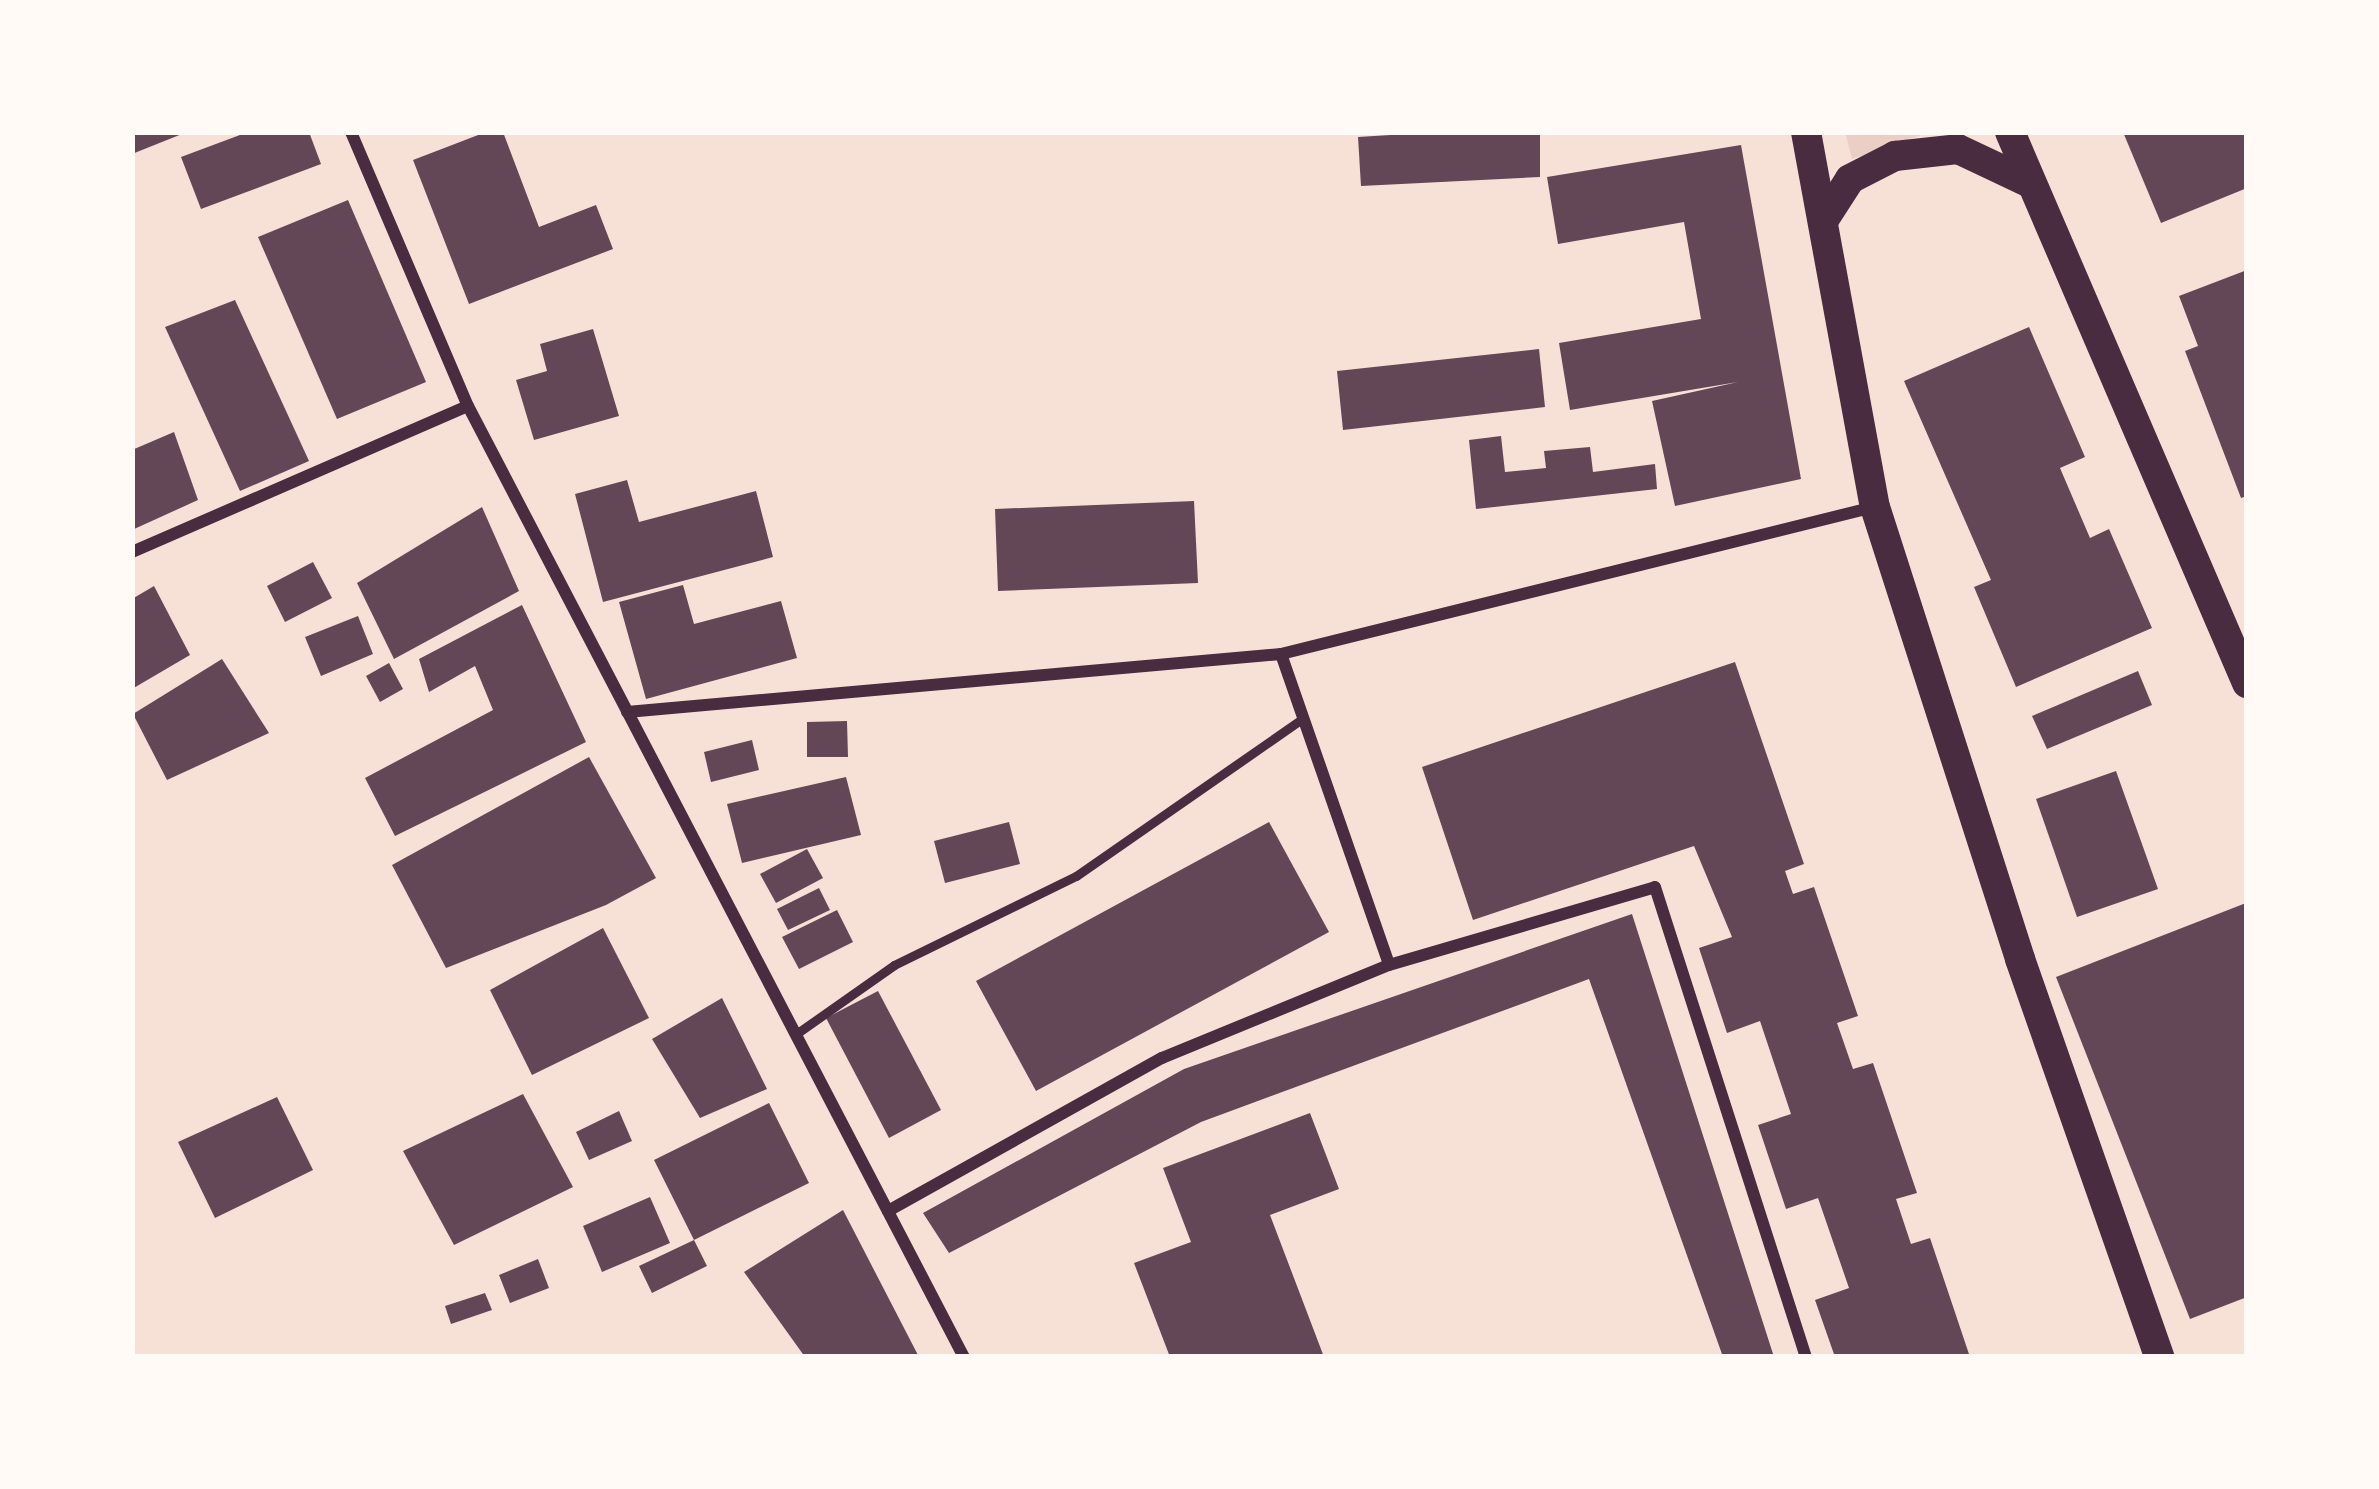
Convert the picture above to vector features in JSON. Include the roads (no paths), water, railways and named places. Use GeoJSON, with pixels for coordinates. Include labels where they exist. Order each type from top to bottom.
{"type":"FeatureCollection","features":[{"type":"Feature","properties":{"kind":"main road"},"geometry":{"type":"LineString","coordinates":[[1806,132],[1875,507],[2020,959],[2159,1357]]}},
{"type":"Feature","properties":{"kind":"main road"},"geometry":{"type":"LineString","coordinates":[[2010,132],[2247,683]]}},
{"type":"Feature","properties":{"kind":"main road"},"geometry":{"type":"LineString","coordinates":[[1825,218],[1850,179],[1895,155],[1958,149],[2030,183]]}},
{"type":"Feature","properties":{"kind":"street"},"geometry":{"type":"LineString","coordinates":[[351,132],[468,406],[964,1357]]}},
{"type":"Feature","properties":{"kind":"street"},"geometry":{"type":"LineString","coordinates":[[132,552],[468,406]]}},
{"type":"Feature","properties":{"kind":"street"},"geometry":{"type":"LineString","coordinates":[[628,712],[1281,654],[1875,507]]}},
{"type":"Feature","properties":{"kind":"street"},"geometry":{"type":"LineString","coordinates":[[1281,654],[1389,965]]}},
{"type":"Feature","properties":{"kind":"street"},"geometry":{"type":"LineString","coordinates":[[888,1211],[1162,1058],[1389,965],[1655,887],[1806,1357]]}},
{"type":"Feature","properties":{"kind":"lane"},"geometry":{"type":"LineString","coordinates":[[796,1034],[894,965],[1076,876],[1304,718]]}}]}
